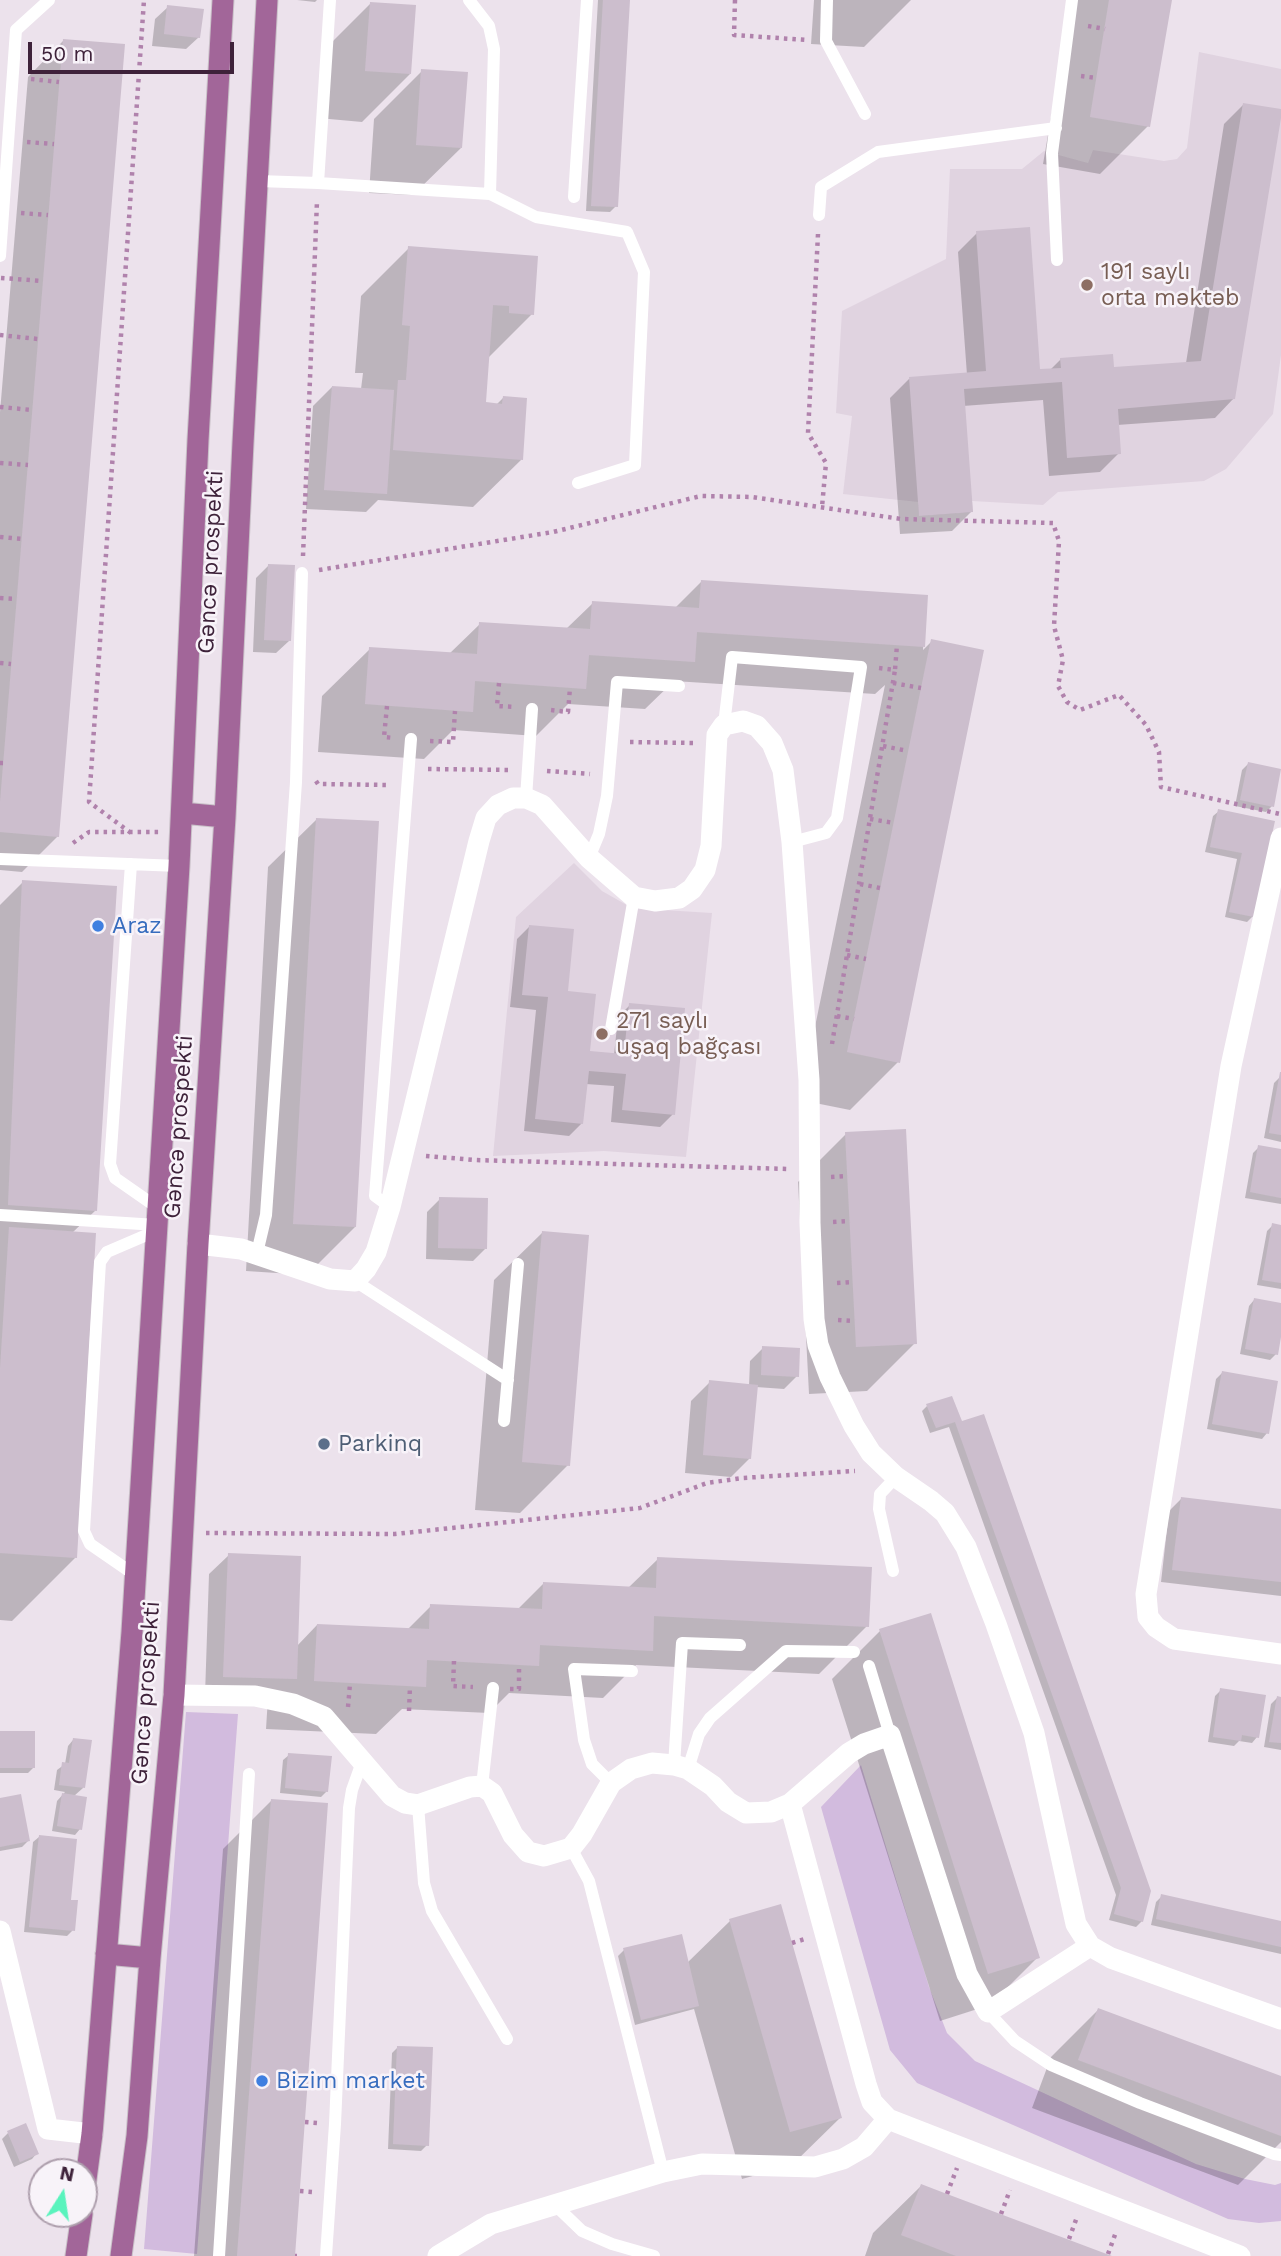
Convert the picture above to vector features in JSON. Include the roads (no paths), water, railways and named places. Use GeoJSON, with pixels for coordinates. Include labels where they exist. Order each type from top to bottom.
{"type":"FeatureCollection","features":[{"type":"Feature","properties":{"kind":"main road","name":"Gəncə prospekti"},"geometry":{"type":"LineString","coordinates":[[89,2158],[135,1575],[182,813],[199,413],[223,0]]}},
{"type":"Feature","properties":{"kind":"main road","name":"Gəncə prospekti"},"geometry":{"type":"LineString","coordinates":[[121,2256],[137,2136],[174,1695],[198,1244],[225,817],[267,0]]}},
{"type":"Feature","properties":{"kind":"main road"},"geometry":{"type":"LineString","coordinates":[[182,813],[225,817]]}},
{"type":"Feature","properties":{"kind":"main road"},"geometry":{"type":"LineString","coordinates":[[106,1954],[150,1958]]}},
{"type":"Feature","properties":{"kind":"main road"},"geometry":{"type":"LineString","coordinates":[[76,2256],[80,2228]]}},
{"type":"Feature","properties":{"kind":"street"},"geometry":{"type":"LineString","coordinates":[[198,1244],[226,1246],[257,1253],[330,1279],[355,1281],[376,1252],[390,1207],[486,818],[498,805],[513,798],[526,798],[542,805],[551,813],[589,859],[635,897],[655,901],[679,898],[692,889],[705,870],[711,846],[721,734],[743,721],[757,726],[772,743],[783,770],[792,842],[809,1080],[814,1307],[818,1345],[830,1377],[854,1426],[871,1453],[892,1473],[945,1513],[966,1547],[1034,1733],[1076,1924],[1090,1946],[1111,1958],[1281,2019]]}},
{"type":"Feature","properties":{"kind":"street"},"geometry":{"type":"LineString","coordinates":[[1281,838],[1231,1066],[1146,1594],[1148,1617],[1156,1627],[1174,1639],[1281,1654]]}},
{"type":"Feature","properties":{"kind":"street"},"geometry":{"type":"LineString","coordinates":[[174,1695],[255,1696],[293,1704],[324,1717],[393,1796],[405,1803],[418,1805],[470,1787],[482,1786],[492,1793],[513,1835],[528,1852],[544,1856],[571,1848],[611,1783],[631,1769],[652,1763],[681,1767],[713,1786],[729,1802],[746,1812],[771,1812],[790,1804],[849,1753],[864,1744],[890,1735],[967,1974],[988,2012],[1090,1946]]}},
{"type":"Feature","properties":{"kind":"street"},"geometry":{"type":"LineString","coordinates":[[790,1804],[866,2084],[872,2102],[888,2119],[1240,2256]]}},
{"type":"Feature","properties":{"kind":"street"},"geometry":{"type":"LineString","coordinates":[[0,1931],[48,2129],[92,2134]]}},
{"type":"Feature","properties":{"kind":"street"},"geometry":{"type":"LineString","coordinates":[[438,2256],[491,2224],[663,2172],[702,2164],[815,2167],[843,2158],[864,2147],[888,2119]]}},
{"type":"Feature","properties":{"kind":"lane"},"geometry":{"type":"LineString","coordinates":[[0,256],[16,30],[49,0]]}},
{"type":"Feature","properties":{"kind":"lane"},"geometry":{"type":"LineString","coordinates":[[317,183],[330,0]]}},
{"type":"Feature","properties":{"kind":"lane"},"geometry":{"type":"LineString","coordinates":[[469,0],[489,26],[494,49],[490,194]]}},
{"type":"Feature","properties":{"kind":"lane"},"geometry":{"type":"LineString","coordinates":[[574,197],[587,0]]}},
{"type":"Feature","properties":{"kind":"lane"},"geometry":{"type":"LineString","coordinates":[[827,0],[827,41],[866,114]]}},
{"type":"Feature","properties":{"kind":"lane"},"geometry":{"type":"LineString","coordinates":[[1057,260],[1052,153],[1072,0]]}},
{"type":"Feature","properties":{"kind":"lane"},"geometry":{"type":"LineString","coordinates":[[819,215],[821,187],[878,152],[1056,128]]}},
{"type":"Feature","properties":{"kind":"lane"},"geometry":{"type":"LineString","coordinates":[[258,181],[490,194],[536,217],[627,232],[644,272],[635,465],[578,483]]}},
{"type":"Feature","properties":{"kind":"lane"},"geometry":{"type":"LineString","coordinates":[[257,1253],[266,1215],[296,755],[302,573]]}},
{"type":"Feature","properties":{"kind":"lane"},"geometry":{"type":"LineString","coordinates":[[721,734],[732,657],[861,667],[837,818],[826,833],[792,842]]}},
{"type":"Feature","properties":{"kind":"lane"},"geometry":{"type":"LineString","coordinates":[[589,859],[599,834],[607,796],[617,682],[679,686]]}},
{"type":"Feature","properties":{"kind":"lane"},"geometry":{"type":"LineString","coordinates":[[526,798],[532,709]]}},
{"type":"Feature","properties":{"kind":"lane"},"geometry":{"type":"LineString","coordinates":[[390,1207],[375,1196],[411,739]]}},
{"type":"Feature","properties":{"kind":"lane"},"geometry":{"type":"LineString","coordinates":[[0,859],[179,866]]}},
{"type":"Feature","properties":{"kind":"lane"},"geometry":{"type":"LineString","coordinates":[[131,864],[110,1164],[115,1178],[157,1221]]}},
{"type":"Feature","properties":{"kind":"lane"},"geometry":{"type":"LineString","coordinates":[[611,1029],[635,897]]}},
{"type":"Feature","properties":{"kind":"lane"},"geometry":{"type":"LineString","coordinates":[[0,1215],[157,1221]]}},
{"type":"Feature","properties":{"kind":"lane"},"geometry":{"type":"LineString","coordinates":[[135,1575],[90,1544],[84,1531],[99,1276],[100,1262],[107,1252],[157,1221]]}},
{"type":"Feature","properties":{"kind":"lane"},"geometry":{"type":"LineString","coordinates":[[504,1422],[518,1265]]}},
{"type":"Feature","properties":{"kind":"lane"},"geometry":{"type":"LineString","coordinates":[[355,1281],[508,1380]]}},
{"type":"Feature","properties":{"kind":"lane"},"geometry":{"type":"LineString","coordinates":[[892,1473],[880,1494],[878,1509],[893,1571]]}},
{"type":"Feature","properties":{"kind":"lane"},"geometry":{"type":"LineString","coordinates":[[681,1767],[682,1643],[740,1645]]}},
{"type":"Feature","properties":{"kind":"lane"},"geometry":{"type":"LineString","coordinates":[[681,1767],[710,1717],[786,1651],[854,1652]]}},
{"type":"Feature","properties":{"kind":"lane"},"geometry":{"type":"LineString","coordinates":[[869,1666],[890,1735]]}},
{"type":"Feature","properties":{"kind":"lane"},"geometry":{"type":"LineString","coordinates":[[611,1783],[592,1764],[584,1740],[574,1669],[632,1671]]}},
{"type":"Feature","properties":{"kind":"lane"},"geometry":{"type":"LineString","coordinates":[[482,1786],[493,1688]]}},
{"type":"Feature","properties":{"kind":"lane"},"geometry":{"type":"LineString","coordinates":[[326,2256],[335,2124],[349,1808],[362,1762]]}},
{"type":"Feature","properties":{"kind":"lane"},"geometry":{"type":"LineString","coordinates":[[219,2256],[249,1774]]}},
{"type":"Feature","properties":{"kind":"lane"},"geometry":{"type":"LineString","coordinates":[[418,1805],[424,1883],[432,1911],[507,2039]]}},
{"type":"Feature","properties":{"kind":"lane"},"geometry":{"type":"LineString","coordinates":[[571,1848],[589,1881],[663,2172]]}},
{"type":"Feature","properties":{"kind":"lane"},"geometry":{"type":"LineString","coordinates":[[988,2012],[1015,2041],[1051,2065],[1140,2104],[1281,2155]]}},
{"type":"Feature","properties":{"kind":"lane"},"geometry":{"type":"LineString","coordinates":[[554,2204],[582,2231],[612,2244],[654,2256]]}},
{"type":"Feature","properties":{"kind":"place","name":"191 saylı orta məktəb"},"geometry":{"type":"Point","coordinates":[1087,285]}},
{"type":"Feature","properties":{"kind":"place","name":"Araz"},"geometry":{"type":"Point","coordinates":[98,926]}},
{"type":"Feature","properties":{"kind":"place","name":"271 saylı uşaq bağçası"},"geometry":{"type":"Point","coordinates":[602,1034]}},
{"type":"Feature","properties":{"kind":"place","name":"Parkinq"},"geometry":{"type":"Point","coordinates":[324,1444]}},
{"type":"Feature","properties":{"kind":"place","name":"Bizim market"},"geometry":{"type":"Point","coordinates":[262,2081]}}]}
